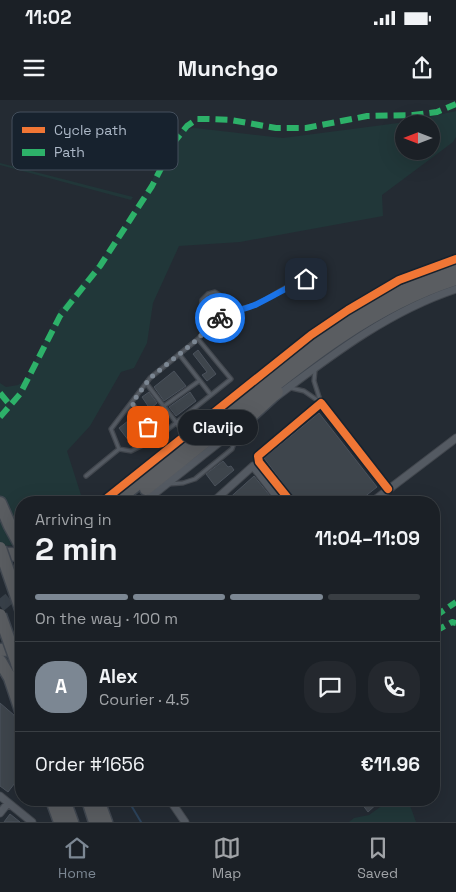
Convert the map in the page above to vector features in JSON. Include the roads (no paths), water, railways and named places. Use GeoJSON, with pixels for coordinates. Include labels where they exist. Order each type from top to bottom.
{"type":"FeatureCollection","features":[{"type":"Feature","properties":{"kind":"highway"},"geometry":{"type":"LineString","coordinates":[[122,496],[316,342],[389,297],[423,281],[456,269]]}},
{"type":"Feature","properties":{"kind":"highway"},"geometry":{"type":"LineString","coordinates":[[240,426],[360,324],[410,296],[456,279]]}},
{"type":"Feature","properties":{"kind":"highway"},"geometry":{"type":"LineString","coordinates":[[311,335],[325,330],[378,298],[389,297]]}},
{"type":"Feature","properties":{"kind":"highway"},"geometry":{"type":"LineString","coordinates":[[136,496],[310,365]]}},
{"type":"Feature","properties":{"kind":"highway"},"geometry":{"type":"LineString","coordinates":[[0,503],[15,535]]}},
{"type":"Feature","properties":{"kind":"highway"},"geometry":{"type":"LineString","coordinates":[[0,548],[15,592]]}},
{"type":"Feature","properties":{"kind":"highway"},"geometry":{"type":"LineString","coordinates":[[0,554],[15,555]]}},
{"type":"Feature","properties":{"kind":"highway"},"geometry":{"type":"LineString","coordinates":[[0,615],[15,657]]}},
{"type":"Feature","properties":{"kind":"highway"},"geometry":{"type":"LineString","coordinates":[[0,650],[15,649]]}},
{"type":"Feature","properties":{"kind":"highway"},"geometry":{"type":"LineString","coordinates":[[0,660],[10,678],[15,693]]}},
{"type":"Feature","properties":{"kind":"highway"},"geometry":{"type":"LineString","coordinates":[[54,806],[60,822]]}},
{"type":"Feature","properties":{"kind":"highway"},"geometry":{"type":"LineString","coordinates":[[66,806],[72,822]]}},
{"type":"Feature","properties":{"kind":"highway"},"geometry":{"type":"LineString","coordinates":[[90,806],[95,822]]}},
{"type":"Feature","properties":{"kind":"highway"},"geometry":{"type":"LineString","coordinates":[[100,806],[106,822]]}},
{"type":"Feature","properties":{"kind":"street"},"geometry":{"type":"LineString","coordinates":[[109,496],[311,335],[348,310],[399,280],[456,259]]}},
{"type":"Feature","properties":{"kind":"street"},"geometry":{"type":"LineString","coordinates":[[264,406],[287,388],[310,365],[415,304],[456,289]]}},
{"type":"Feature","properties":{"kind":"street"},"geometry":{"type":"LineString","coordinates":[[286,496],[259,462],[258,456],[321,403],[388,489]]}},
{"type":"Feature","properties":{"kind":"street"},"geometry":{"type":"LineString","coordinates":[[152,496],[240,426]]}},
{"type":"Feature","properties":{"kind":"street"},"geometry":{"type":"LineString","coordinates":[[379,496],[456,438]]}},
{"type":"Feature","properties":{"kind":"street"},"geometry":{"type":"LineString","coordinates":[[220,496],[253,466],[276,496]]}},
{"type":"Feature","properties":{"kind":"street"},"geometry":{"type":"LineString","coordinates":[[0,796],[32,822]]}},
{"type":"Feature","properties":{"kind":"street"},"geometry":{"type":"LineString","coordinates":[[0,813],[8,803]]}},
{"type":"Feature","properties":{"kind":"street"},"geometry":{"type":"LineString","coordinates":[[174,806],[185,822]]}},
{"type":"Feature","properties":{"kind":"lane"},"geometry":{"type":"LineString","coordinates":[[119,450],[111,429],[150,378],[198,339],[210,325],[229,312],[256,305],[284,288],[306,279]]}},
{"type":"Feature","properties":{"kind":"lane"},"geometry":{"type":"LineString","coordinates":[[210,325],[201,309],[202,300],[208,294],[215,292],[223,297],[229,312]]}},
{"type":"Feature","properties":{"kind":"lane"},"geometry":{"type":"LineString","coordinates":[[86,476],[119,450],[131,451],[157,438],[231,379],[198,339]]}},
{"type":"Feature","properties":{"kind":"lane"},"geometry":{"type":"LineString","coordinates":[[179,354],[210,395]]}},
{"type":"Feature","properties":{"kind":"lane"},"geometry":{"type":"LineString","coordinates":[[310,365],[321,403]]}},
{"type":"Feature","properties":{"kind":"lane"},"geometry":{"type":"LineString","coordinates":[[164,406],[199,380]]}},
{"type":"Feature","properties":{"kind":"lane"},"geometry":{"type":"LineString","coordinates":[[146,383],[186,434]]}},
{"type":"Feature","properties":{"kind":"lane"},"geometry":{"type":"LineString","coordinates":[[287,388],[304,391],[321,403]]}},
{"type":"Feature","properties":{"kind":"lane"},"geometry":{"type":"LineString","coordinates":[[132,403],[157,438]]}},
{"type":"Feature","properties":{"kind":"lane"},"geometry":{"type":"LineString","coordinates":[[168,484],[183,483],[195,479],[232,449],[240,426]]}},
{"type":"Feature","properties":{"kind":"waterway"},"geometry":{"type":"LineString","coordinates":[[132,806],[141,822]]}},
{"type":"Feature","properties":{"kind":"tunnel"},"geometry":{"type":"LineString","coordinates":[[0,606],[15,594]]}},
{"type":"Feature","properties":{"kind":"place","name":"Clavijo"},"geometry":{"type":"Point","coordinates":[148,427]}}]}
